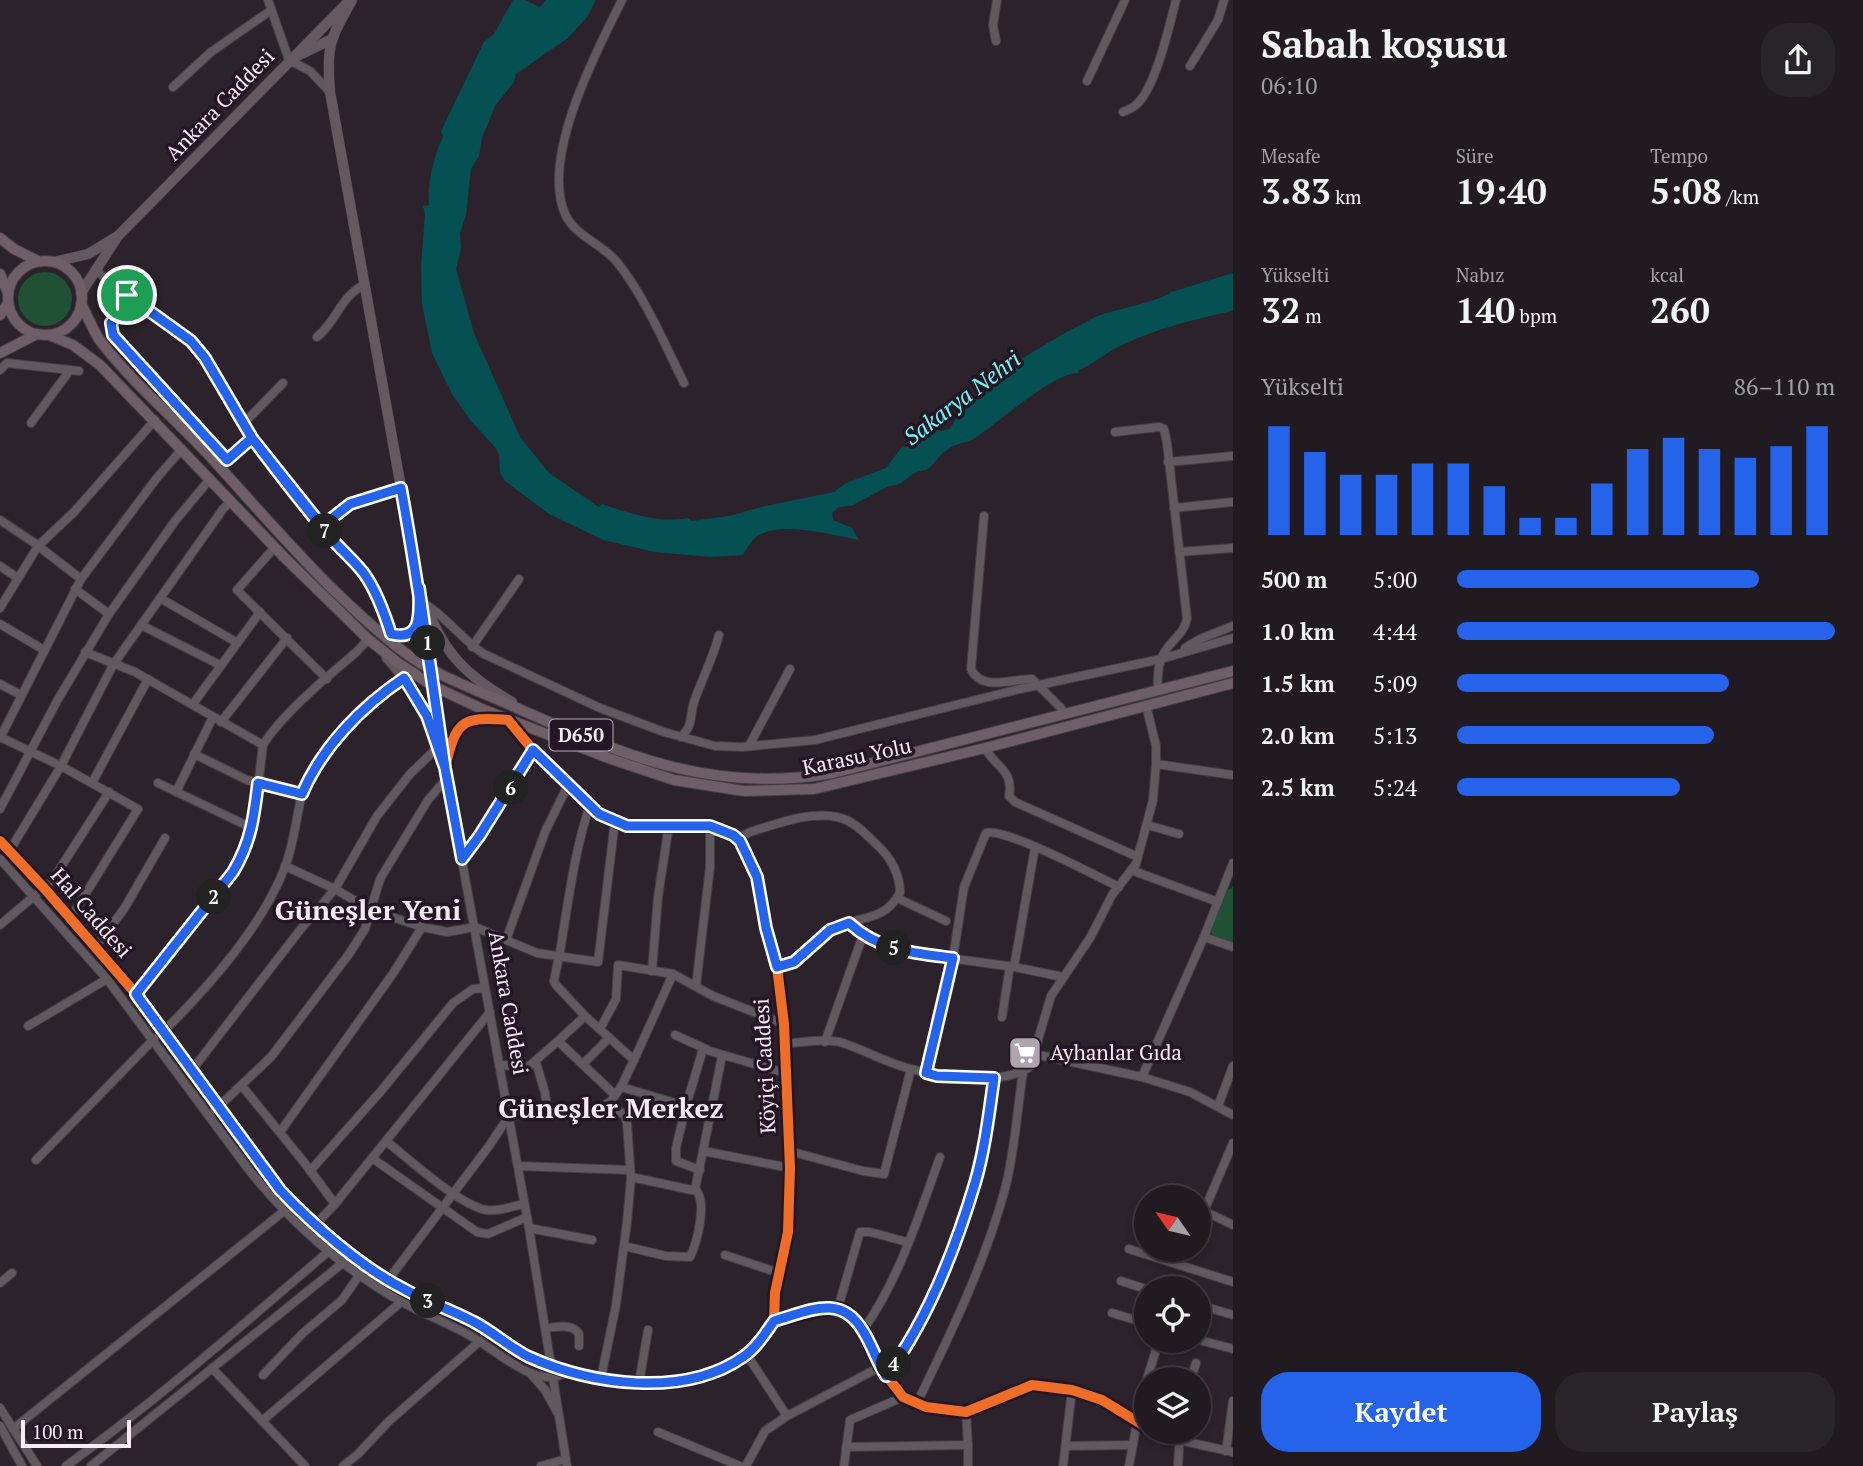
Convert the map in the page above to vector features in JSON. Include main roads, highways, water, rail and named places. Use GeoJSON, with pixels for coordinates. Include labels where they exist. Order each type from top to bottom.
{"type":"FeatureCollection","features":[{"type":"Feature","properties":{"kind":"highway"},"geometry":{"type":"LineString","coordinates":[[0,238],[14,249],[38,261],[54,262],[72,273],[81,298],[77,316],[70,325],[49,335],[26,330],[17,323],[0,274]]}},
{"type":"Feature","properties":{"kind":"highway"},"geometry":{"type":"LineString","coordinates":[[0,316],[11,282],[27,265],[38,261]]}},
{"type":"Feature","properties":{"kind":"highway","name":"Karasu Yolu"},"geometry":{"type":"LineString","coordinates":[[81,298],[100,341],[223,463],[332,589],[375,629],[432,670],[546,721],[664,767],[699,774],[766,779],[807,778],[1233,671]]}},
{"type":"Feature","properties":{"kind":"highway"},"geometry":{"type":"LineString","coordinates":[[0,353],[37,334]]}},
{"type":"Feature","properties":{"kind":"highway","name":"Karasu Yolu"},"geometry":{"type":"LineString","coordinates":[[49,335],[73,345],[90,357],[155,420],[275,547],[368,639],[398,663],[433,686],[508,720],[674,780],[744,791],[814,789],[985,748],[1233,683]]}},
{"type":"Feature","properties":{"kind":"main road"},"geometry":{"type":"LineString","coordinates":[[351,0],[330,40],[327,65],[330,92],[432,670]]}},
{"type":"Feature","properties":{"kind":"main road","name":"Ankara Caddesi"},"geometry":{"type":"LineString","coordinates":[[118,236],[351,0]]}},
{"type":"Feature","properties":{"kind":"main road"},"geometry":{"type":"LineString","coordinates":[[289,60],[330,40]]}},
{"type":"Feature","properties":{"kind":"main road"},"geometry":{"type":"LineString","coordinates":[[54,262],[88,254],[118,236]]}},
{"type":"Feature","properties":{"kind":"main road"},"geometry":{"type":"LineString","coordinates":[[81,298],[95,270],[118,236]]}},
{"type":"Feature","properties":{"kind":"main road"},"geometry":{"type":"LineString","coordinates":[[375,629],[405,635],[413,631],[418,625],[419,588]]}},
{"type":"Feature","properties":{"kind":"main road"},"geometry":{"type":"LineString","coordinates":[[419,588],[440,640],[467,671],[482,683],[546,721]]}},
{"type":"Feature","properties":{"kind":"water"},"geometry":{"type":"Polygon","coordinates":[[[513,0],[525,0],[540,7],[546,0],[596,0],[587,17],[568,38],[516,74],[514,82],[495,106],[482,138],[479,156],[471,169],[456,269],[474,333],[520,437],[549,473],[599,507],[602,504],[644,517],[666,520],[688,518],[692,521],[729,516],[834,492],[846,483],[886,468],[901,448],[916,444],[932,427],[940,431],[950,429],[959,413],[974,403],[972,398],[1012,361],[1016,362],[1098,316],[1233,273],[1233,311],[1163,329],[1116,348],[1078,373],[1067,375],[1040,390],[975,438],[947,450],[928,469],[851,506],[839,507],[832,513],[833,520],[852,528],[859,540],[806,530],[779,530],[756,537],[743,555],[710,557],[655,552],[603,540],[549,514],[505,481],[500,473],[499,454],[452,394],[432,353],[422,304],[423,206],[429,205],[430,179],[443,137],[441,131],[484,42],[494,34],[513,0]]]}},
{"type":"Feature","properties":{"kind":"place","name":"Ayhanlar Gıda"},"geometry":{"type":"Point","coordinates":[1025,1053]}},
{"type":"Feature","properties":{"kind":"district","name":"Güneşler Yeni"},"geometry":{"type":"Point","coordinates":[368,910]}},
{"type":"Feature","properties":{"kind":"district","name":"Güneşler Merkez"},"geometry":{"type":"Point","coordinates":[611,1108]}},
{"type":"Feature","properties":{"kind":"water label","name":"Sakarya Nehri"},"geometry":{"type":"Point","coordinates":[962,398]}}]}
